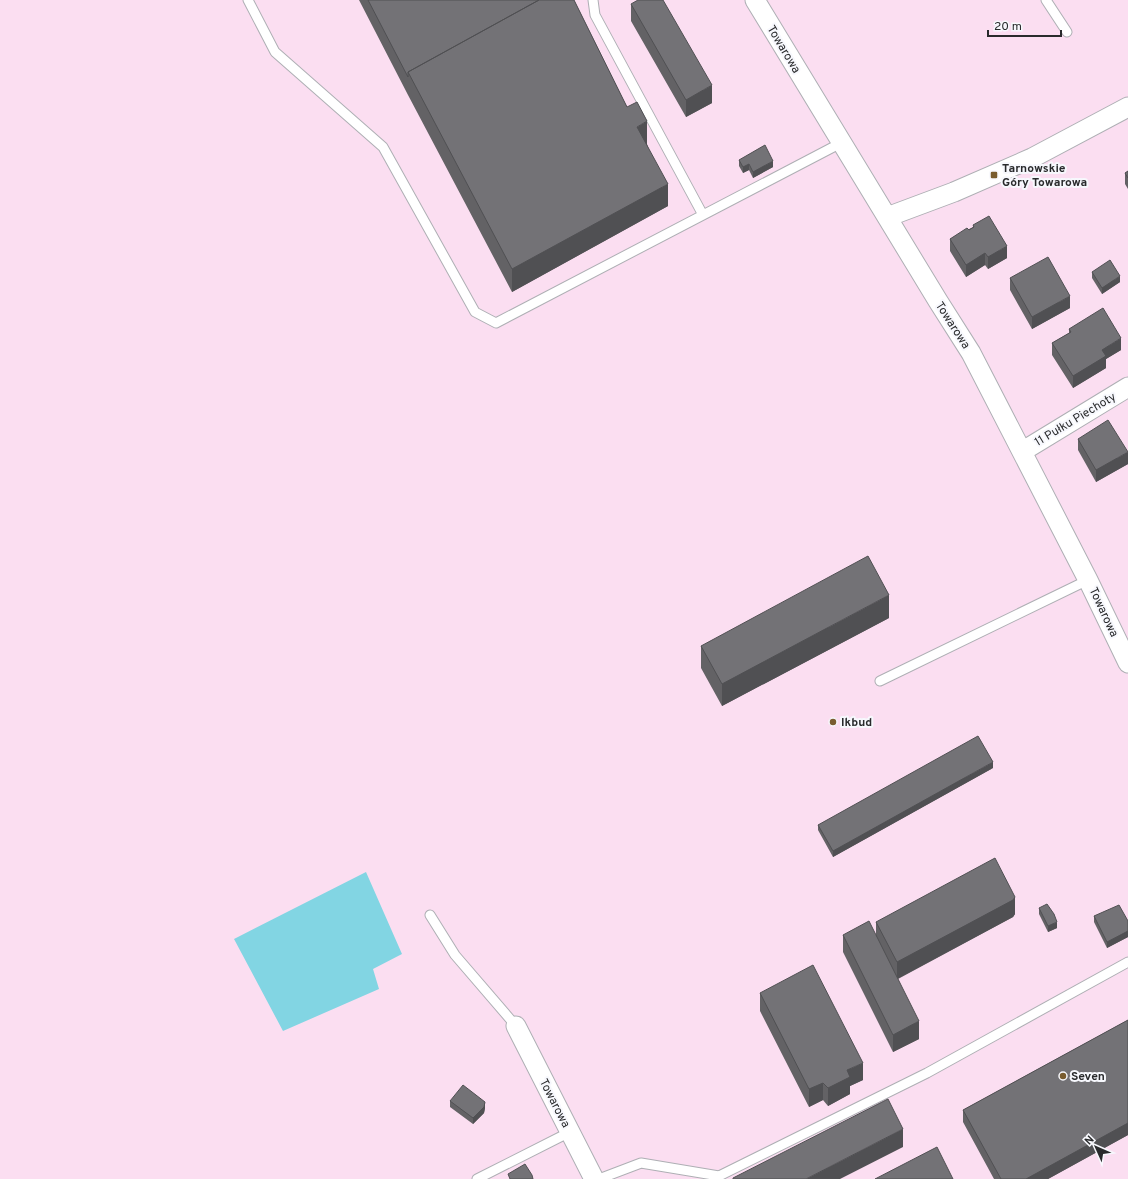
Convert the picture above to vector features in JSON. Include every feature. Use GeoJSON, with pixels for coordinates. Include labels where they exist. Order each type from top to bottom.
{"type":"FeatureCollection","features":[{"type":"Feature","properties":{"kind":"street","name":"Towarowa"},"geometry":{"type":"LineString","coordinates":[[755,0],[971,354],[1088,580],[1128,664]]}},
{"type":"Feature","properties":{"kind":"street"},"geometry":{"type":"LineString","coordinates":[[887,217],[954,192],[1032,158],[1128,107]]}},
{"type":"Feature","properties":{"kind":"street","name":"11 Pułku Piechoty"},"geometry":{"type":"LineString","coordinates":[[1022,451],[1128,387]]}},
{"type":"Feature","properties":{"kind":"street","name":"Towarowa"},"geometry":{"type":"LineString","coordinates":[[516,1026],[594,1179]]}},
{"type":"Feature","properties":{"kind":"lane"},"geometry":{"type":"LineString","coordinates":[[248,0],[275,52],[383,148],[475,312],[496,323],[841,143]]}},
{"type":"Feature","properties":{"kind":"lane"},"geometry":{"type":"LineString","coordinates":[[593,0],[595,15],[703,215]]}},
{"type":"Feature","properties":{"kind":"lane"},"geometry":{"type":"LineString","coordinates":[[1046,0],[1067,32]]}},
{"type":"Feature","properties":{"kind":"lane"},"geometry":{"type":"LineString","coordinates":[[880,681],[1088,580]]}},
{"type":"Feature","properties":{"kind":"lane"},"geometry":{"type":"LineString","coordinates":[[430,915],[455,955],[516,1026]]}},
{"type":"Feature","properties":{"kind":"lane"},"geometry":{"type":"LineString","coordinates":[[600,1179],[641,1163],[719,1176],[927,1073],[1128,962]]}},
{"type":"Feature","properties":{"kind":"lane"},"geometry":{"type":"LineString","coordinates":[[477,1179],[570,1132]]}},
{"type":"Feature","properties":{"kind":"shaded area"},"geometry":{"type":"Polygon","coordinates":[[[0,0],[1128,0],[1128,1179],[0,1179],[0,0]]]}},
{"type":"Feature","properties":{"kind":"water"},"geometry":{"type":"Polygon","coordinates":[[[366,872],[402,954],[373,969],[379,989],[283,1031],[234,939],[366,872]]]}},
{"type":"Feature","properties":{"kind":"building"},"geometry":{"type":"Polygon","coordinates":[[[368,0],[539,0],[408,72],[408,77],[368,0]]]}},
{"type":"Feature","properties":{"kind":"building"},"geometry":{"type":"Polygon","coordinates":[[[539,0],[574,0],[627,107],[637,102],[647,121],[637,127],[668,184],[512,269],[408,72],[539,0]]]}},
{"type":"Feature","properties":{"kind":"building"},"geometry":{"type":"Polygon","coordinates":[[[638,0],[663,0],[712,85],[686,100],[631,4],[638,0]]]}},
{"type":"Feature","properties":{"kind":"building"},"geometry":{"type":"Polygon","coordinates":[[[765,145],[773,161],[753,172],[749,164],[743,167],[739,160],[765,145]]]}},
{"type":"Feature","properties":{"kind":"building"},"geometry":{"type":"Polygon","coordinates":[[[1128,171],[1128,178],[1125,173],[1128,171]]]}},
{"type":"Feature","properties":{"kind":"building"},"geometry":{"type":"Polygon","coordinates":[[[989,216],[1007,246],[988,257],[985,253],[966,265],[950,239],[967,228],[969,230],[974,227],[973,225],[989,216]]]}},
{"type":"Feature","properties":{"kind":"building"},"geometry":{"type":"Polygon","coordinates":[[[1048,257],[1070,296],[1032,317],[1010,278],[1048,257]]]}},
{"type":"Feature","properties":{"kind":"building"},"geometry":{"type":"Polygon","coordinates":[[[1110,260],[1120,276],[1102,288],[1092,272],[1110,260]]]}},
{"type":"Feature","properties":{"kind":"building"},"geometry":{"type":"Polygon","coordinates":[[[1103,308],[1121,338],[1102,350],[1106,356],[1073,376],[1052,343],[1071,332],[1069,329],[1103,308]]]}},
{"type":"Feature","properties":{"kind":"building"},"geometry":{"type":"Polygon","coordinates":[[[1108,420],[1128,452],[1096,470],[1078,439],[1108,420]]]}},
{"type":"Feature","properties":{"kind":"building"},"geometry":{"type":"Polygon","coordinates":[[[868,556],[889,595],[722,684],[701,646],[868,556]]]}},
{"type":"Feature","properties":{"kind":"building"},"geometry":{"type":"Polygon","coordinates":[[[978,736],[993,762],[833,851],[818,825],[978,736]]]}},
{"type":"Feature","properties":{"kind":"building"},"geometry":{"type":"Polygon","coordinates":[[[995,858],[1015,897],[1013,900],[897,962],[876,922],[995,858]]]}},
{"type":"Feature","properties":{"kind":"building"},"geometry":{"type":"Polygon","coordinates":[[[1047,904],[1054,914],[1057,922],[1048,926],[1039,908],[1047,904]]]}},
{"type":"Feature","properties":{"kind":"building"},"geometry":{"type":"Polygon","coordinates":[[[1119,905],[1128,921],[1128,931],[1107,942],[1094,916],[1119,905]]]}},
{"type":"Feature","properties":{"kind":"building"},"geometry":{"type":"Polygon","coordinates":[[[869,921],[919,1021],[893,1035],[843,935],[869,921]]]}},
{"type":"Feature","properties":{"kind":"building"},"geometry":{"type":"Polygon","coordinates":[[[813,965],[863,1063],[847,1070],[850,1077],[828,1088],[823,1083],[809,1089],[760,993],[813,965]]]}},
{"type":"Feature","properties":{"kind":"building"},"geometry":{"type":"Polygon","coordinates":[[[1128,1020],[1128,1123],[1026,1179],[1001,1179],[963,1110],[1128,1020]]]}},
{"type":"Feature","properties":{"kind":"building"},"geometry":{"type":"Polygon","coordinates":[[[463,1085],[485,1102],[484,1107],[473,1118],[450,1101],[463,1085]]]}},
{"type":"Feature","properties":{"kind":"building"},"geometry":{"type":"Polygon","coordinates":[[[888,1099],[903,1129],[806,1179],[733,1179],[733,1178],[888,1099]]]}},
{"type":"Feature","properties":{"kind":"building"},"geometry":{"type":"Polygon","coordinates":[[[937,1147],[953,1179],[875,1179],[937,1147]]]}},
{"type":"Feature","properties":{"kind":"building"},"geometry":{"type":"Polygon","coordinates":[[[525,1164],[533,1179],[510,1179],[508,1174],[525,1164]]]}},
{"type":"Feature","properties":{"kind":"place","name":"Tarnowskie Góry Towarowa"},"geometry":{"type":"Point","coordinates":[994,175]}},
{"type":"Feature","properties":{"kind":"place","name":"Ikbud"},"geometry":{"type":"Point","coordinates":[833,722]}},
{"type":"Feature","properties":{"kind":"place","name":"Seven"},"geometry":{"type":"Point","coordinates":[1063,1076]}}]}
